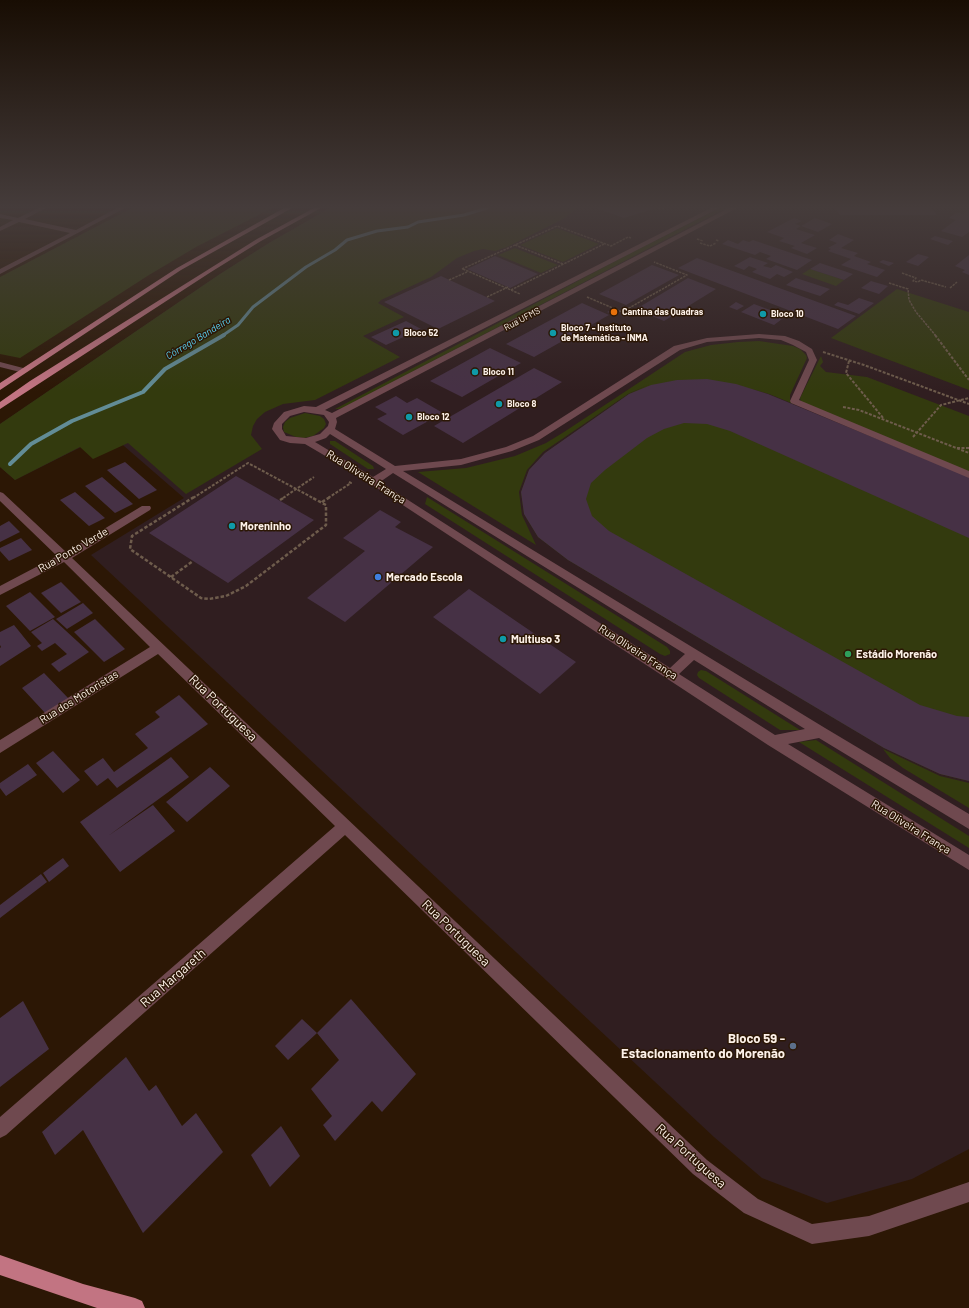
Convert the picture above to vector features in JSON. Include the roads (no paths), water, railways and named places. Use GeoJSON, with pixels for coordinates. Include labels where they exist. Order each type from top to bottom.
{"type":"FeatureCollection","features":[{"type":"Feature","properties":{"kind":"main road"},"geometry":{"type":"LineString","coordinates":[[0,387],[179,269]]}},
{"type":"Feature","properties":{"kind":"main road"},"geometry":{"type":"LineString","coordinates":[[0,406],[33,383],[213,269]]}},
{"type":"Feature","properties":{"kind":"main road"},"geometry":{"type":"LineString","coordinates":[[24,371],[37,376],[33,383]]}},
{"type":"Feature","properties":{"kind":"main road"},"geometry":{"type":"LineString","coordinates":[[0,1264],[83,1294],[135,1308]]}},
{"type":"Feature","properties":{"kind":"street","name":"Rua UFMS"},"geometry":{"type":"LineString","coordinates":[[317,410],[595,269]]}},
{"type":"Feature","properties":{"kind":"street","name":"Rua UFMS"},"geometry":{"type":"LineString","coordinates":[[331,417],[617,269]]}},
{"type":"Feature","properties":{"kind":"street"},"geometry":{"type":"LineString","coordinates":[[374,482],[392,469],[461,462],[509,449],[536,438],[677,348],[707,340],[759,336],[782,338],[796,342],[809,351],[813,360],[794,401],[969,475]]}},
{"type":"Feature","properties":{"kind":"street"},"geometry":{"type":"LineString","coordinates":[[0,364],[24,371]]}},
{"type":"Feature","properties":{"kind":"street"},"geometry":{"type":"LineString","coordinates":[[304,409],[317,410],[327,413],[331,417],[333,422],[330,430],[323,436],[307,441],[295,441],[283,438],[277,429],[278,424],[288,414],[304,409]]}},
{"type":"Feature","properties":{"kind":"street","name":"Rua Oliveira França"},"geometry":{"type":"LineString","coordinates":[[330,430],[969,822]]}},
{"type":"Feature","properties":{"kind":"street","name":"Rua Oliveira França"},"geometry":{"type":"LineString","coordinates":[[307,441],[354,469],[773,740],[969,863]]}},
{"type":"Feature","properties":{"kind":"street","name":"Rua Portuguesa"},"geometry":{"type":"LineString","coordinates":[[0,495],[700,1167],[750,1206],[812,1234],[869,1226],[969,1192]]}},
{"type":"Feature","properties":{"kind":"street","name":"Rua Ponto Verde"},"geometry":{"type":"LineString","coordinates":[[0,591],[64,557],[146,508]]}},
{"type":"Feature","properties":{"kind":"street","name":"Rua dos Motoristas"},"geometry":{"type":"LineString","coordinates":[[0,748],[158,647]]}},
{"type":"Feature","properties":{"kind":"street"},"geometry":{"type":"LineString","coordinates":[[671,674],[693,654]]}},
{"type":"Feature","properties":{"kind":"street"},"geometry":{"type":"LineString","coordinates":[[773,740],[820,732]]}},
{"type":"Feature","properties":{"kind":"street","name":"Rua Margareth"},"geometry":{"type":"LineString","coordinates":[[0,1129],[345,826]]}},
{"type":"Feature","properties":{"kind":"waterway","name":"Córrego Bandeira"},"geometry":{"type":"LineString","coordinates":[[222,336],[238,325],[253,307],[303,269]]}},
{"type":"Feature","properties":{"kind":"waterway","name":"Córrego Bandeira"},"geometry":{"type":"LineString","coordinates":[[10,464],[31,444],[72,421],[143,392],[165,369],[224,335]]}},
{"type":"Feature","properties":{"kind":"place","name":"Cantina das Quadras"},"geometry":{"type":"Point","coordinates":[614,312]}},
{"type":"Feature","properties":{"kind":"place","name":"Bloco 10"},"geometry":{"type":"Point","coordinates":[763,314]}},
{"type":"Feature","properties":{"kind":"place","name":"Bloco 52"},"geometry":{"type":"Point","coordinates":[396,333]}},
{"type":"Feature","properties":{"kind":"place","name":"Bloco 7 - Instituto de Matemática - INMA"},"geometry":{"type":"Point","coordinates":[553,333]}},
{"type":"Feature","properties":{"kind":"place","name":"Bloco 11"},"geometry":{"type":"Point","coordinates":[475,372]}},
{"type":"Feature","properties":{"kind":"place","name":"Bloco 8"},"geometry":{"type":"Point","coordinates":[499,404]}},
{"type":"Feature","properties":{"kind":"place","name":"Bloco 12"},"geometry":{"type":"Point","coordinates":[409,417]}},
{"type":"Feature","properties":{"kind":"place","name":"Moreninho"},"geometry":{"type":"Point","coordinates":[232,526]}},
{"type":"Feature","properties":{"kind":"place","name":"Mercado Escola"},"geometry":{"type":"Point","coordinates":[378,577]}},
{"type":"Feature","properties":{"kind":"place","name":"Multiuso 3"},"geometry":{"type":"Point","coordinates":[503,639]}},
{"type":"Feature","properties":{"kind":"place","name":"Estádio Morenão"},"geometry":{"type":"Point","coordinates":[848,654]}},
{"type":"Feature","properties":{"kind":"place","name":"Bloco 59 - Estacionamento do Morenão"},"geometry":{"type":"Point","coordinates":[793,1046]}}]}
